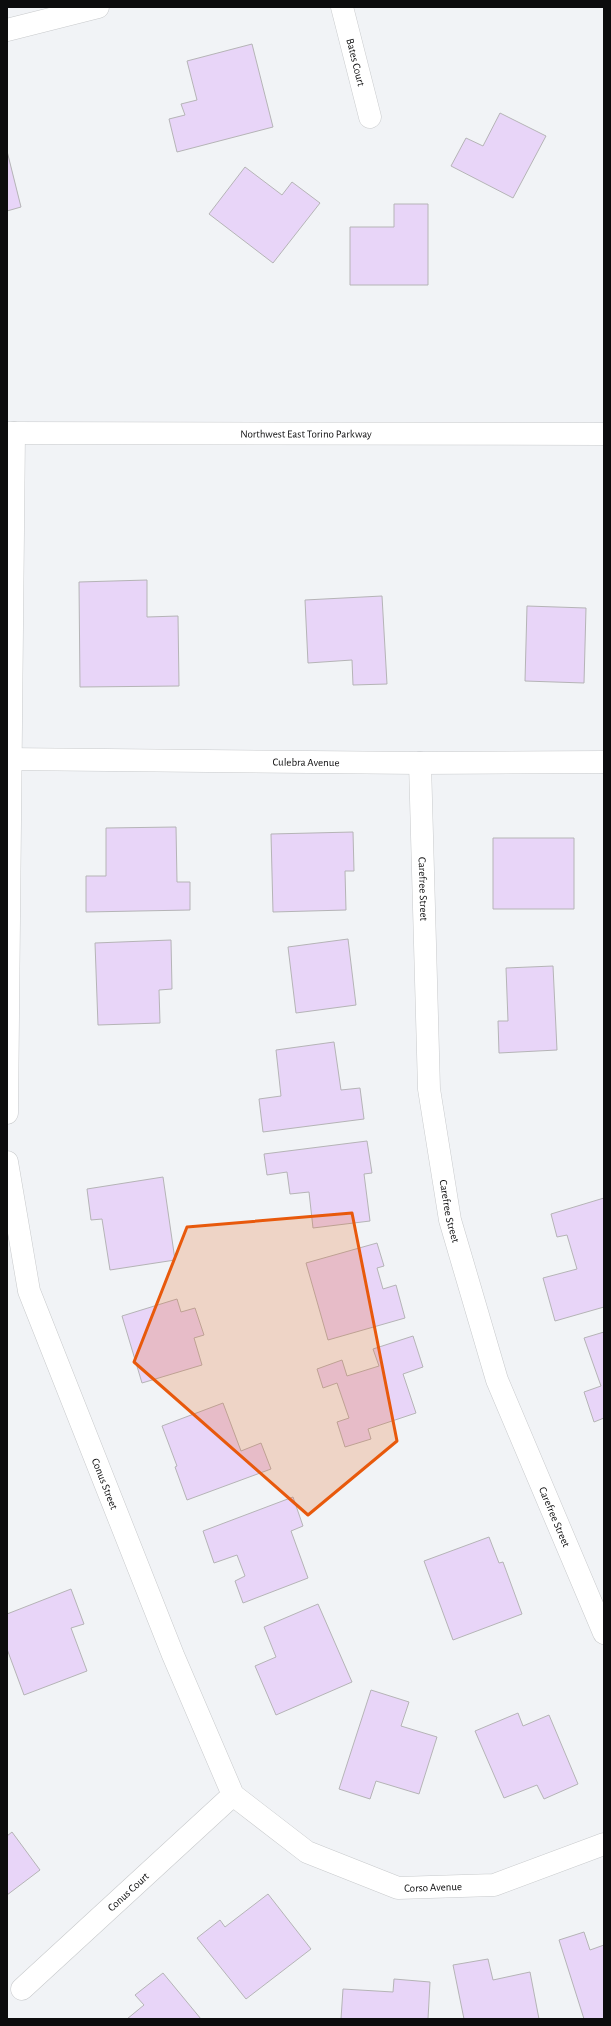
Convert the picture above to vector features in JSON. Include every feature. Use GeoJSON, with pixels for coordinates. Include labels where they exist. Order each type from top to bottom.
{"type":"FeatureCollection","features":[{"type":"Feature","properties":{"kind":"street"},"geometry":{"type":"LineString","coordinates":[[7,30],[98,7]]}},
{"type":"Feature","properties":{"kind":"street","name":"Bates Court"},"geometry":{"type":"LineString","coordinates":[[342,7],[370,116]]}},
{"type":"Feature","properties":{"kind":"street"},"geometry":{"type":"LineString","coordinates":[[7,1113],[10,433]]}},
{"type":"Feature","properties":{"kind":"street","name":"Northwest East Torino Parkway"},"geometry":{"type":"LineString","coordinates":[[10,433],[604,434]]}},
{"type":"Feature","properties":{"kind":"street","name":"Culebra Avenue"},"geometry":{"type":"LineString","coordinates":[[9,759],[420,763],[604,762]]}},
{"type":"Feature","properties":{"kind":"street","name":"Carefree Street"},"geometry":{"type":"LineString","coordinates":[[420,763],[429,1089],[450,1220],[497,1380],[604,1633]]}},
{"type":"Feature","properties":{"kind":"street","name":"Conus Street"},"geometry":{"type":"LineString","coordinates":[[7,1162],[29,1291],[170,1647],[234,1795]]}},
{"type":"Feature","properties":{"kind":"street","name":"Corso Avenue"},"geometry":{"type":"LineString","coordinates":[[234,1795],[307,1852],[398,1888],[494,1885],[604,1844]]}},
{"type":"Feature","properties":{"kind":"street","name":"Conus Court"},"geometry":{"type":"LineString","coordinates":[[22,1989],[234,1795]]}},
{"type":"Feature","properties":{"kind":"highlighted area"},"geometry":{"type":"Polygon","coordinates":[[[352,1213],[397,1441],[308,1515],[134,1362],[187,1227],[352,1213]]]}},
{"type":"Feature","properties":{"kind":"building"},"geometry":{"type":"Polygon","coordinates":[[[252,44],[273,127],[177,152],[169,119],[185,115],[181,104],[197,100],[187,61],[252,44]]]}},
{"type":"Feature","properties":{"kind":"building"},"geometry":{"type":"Polygon","coordinates":[[[500,113],[546,136],[513,198],[451,166],[466,138],[483,146],[500,113]]]}},
{"type":"Feature","properties":{"kind":"building"},"geometry":{"type":"Polygon","coordinates":[[[7,151],[21,207],[7,211],[7,151]]]}},
{"type":"Feature","properties":{"kind":"building"},"geometry":{"type":"Polygon","coordinates":[[[245,167],[282,195],[292,182],[320,203],[273,263],[209,214],[245,167]]]}},
{"type":"Feature","properties":{"kind":"building"},"geometry":{"type":"Polygon","coordinates":[[[394,204],[428,204],[428,285],[350,285],[350,227],[394,227],[394,204]]]}},
{"type":"Feature","properties":{"kind":"building"},"geometry":{"type":"Polygon","coordinates":[[[147,580],[147,617],[178,616],[179,686],[80,687],[79,582],[147,580]]]}},
{"type":"Feature","properties":{"kind":"building"},"geometry":{"type":"Polygon","coordinates":[[[382,596],[387,684],[353,685],[352,660],[308,663],[305,600],[382,596]]]}},
{"type":"Feature","properties":{"kind":"building"},"geometry":{"type":"Polygon","coordinates":[[[527,606],[586,608],[584,683],[525,681],[527,606]]]}},
{"type":"Feature","properties":{"kind":"building"},"geometry":{"type":"Polygon","coordinates":[[[176,827],[177,882],[190,882],[190,910],[86,912],[86,876],[106,876],[106,828],[176,827]]]}},
{"type":"Feature","properties":{"kind":"building"},"geometry":{"type":"Polygon","coordinates":[[[353,832],[354,871],[345,871],[346,910],[273,912],[271,834],[353,832]]]}},
{"type":"Feature","properties":{"kind":"building"},"geometry":{"type":"Polygon","coordinates":[[[493,838],[574,838],[574,909],[493,909],[493,838]]]}},
{"type":"Feature","properties":{"kind":"building"},"geometry":{"type":"Polygon","coordinates":[[[348,939],[356,1005],[296,1013],[288,947],[348,939]]]}},
{"type":"Feature","properties":{"kind":"building"},"geometry":{"type":"Polygon","coordinates":[[[171,940],[172,989],[159,990],[160,1023],[98,1025],[95,943],[171,940]]]}},
{"type":"Feature","properties":{"kind":"building"},"geometry":{"type":"Polygon","coordinates":[[[553,966],[557,1050],[499,1053],[498,1021],[508,1021],[506,968],[553,966]]]}},
{"type":"Feature","properties":{"kind":"building"},"geometry":{"type":"Polygon","coordinates":[[[334,1042],[341,1090],[360,1088],[364,1119],[263,1132],[259,1099],[281,1096],[276,1050],[334,1042]]]}},
{"type":"Feature","properties":{"kind":"building"},"geometry":{"type":"Polygon","coordinates":[[[367,1141],[372,1173],[364,1174],[370,1221],[313,1228],[309,1192],[290,1194],[287,1172],[267,1175],[264,1154],[367,1141]]]}},
{"type":"Feature","properties":{"kind":"building"},"geometry":{"type":"Polygon","coordinates":[[[163,1177],[175,1260],[110,1270],[102,1219],[91,1220],[87,1189],[163,1177]]]}},
{"type":"Feature","properties":{"kind":"building"},"geometry":{"type":"Polygon","coordinates":[[[604,1198],[604,1307],[555,1321],[543,1278],[577,1269],[567,1235],[557,1237],[551,1214],[604,1198]]]}},
{"type":"Feature","properties":{"kind":"building"},"geometry":{"type":"Polygon","coordinates":[[[377,1243],[384,1266],[377,1268],[383,1289],[396,1285],[405,1318],[328,1340],[306,1263],[377,1243]]]}},
{"type":"Feature","properties":{"kind":"building"},"geometry":{"type":"Polygon","coordinates":[[[177,1299],[181,1312],[195,1308],[204,1335],[194,1338],[202,1365],[142,1383],[122,1316],[177,1299]]]}},
{"type":"Feature","properties":{"kind":"building"},"geometry":{"type":"Polygon","coordinates":[[[604,1332],[604,1418],[594,1422],[584,1392],[601,1386],[584,1338],[604,1332]]]}},
{"type":"Feature","properties":{"kind":"building"},"geometry":{"type":"Polygon","coordinates":[[[413,1336],[423,1367],[403,1374],[416,1413],[368,1429],[371,1439],[345,1447],[337,1422],[349,1418],[337,1383],[323,1388],[317,1369],[342,1360],[347,1376],[379,1366],[373,1349],[413,1336]]]}},
{"type":"Feature","properties":{"kind":"building"},"geometry":{"type":"Polygon","coordinates":[[[223,1403],[241,1451],[261,1443],[271,1469],[187,1500],[175,1467],[177,1466],[162,1426],[223,1403]]]}},
{"type":"Feature","properties":{"kind":"building"},"geometry":{"type":"Polygon","coordinates":[[[293,1497],[303,1526],[291,1531],[308,1578],[243,1603],[235,1581],[245,1576],[237,1555],[214,1563],[203,1531],[293,1497]]]}},
{"type":"Feature","properties":{"kind":"building"},"geometry":{"type":"Polygon","coordinates":[[[489,1537],[499,1563],[503,1562],[522,1614],[453,1640],[424,1561],[489,1537]]]}},
{"type":"Feature","properties":{"kind":"building"},"geometry":{"type":"Polygon","coordinates":[[[71,1589],[84,1624],[71,1628],[87,1671],[24,1695],[7,1649],[7,1614],[71,1589]]]}},
{"type":"Feature","properties":{"kind":"building"},"geometry":{"type":"Polygon","coordinates":[[[318,1604],[352,1682],[276,1715],[255,1666],[276,1657],[264,1627],[318,1604]]]}},
{"type":"Feature","properties":{"kind":"building"},"geometry":{"type":"Polygon","coordinates":[[[371,1690],[409,1702],[401,1726],[437,1737],[419,1794],[376,1781],[370,1799],[339,1789],[371,1690]]]}},
{"type":"Feature","properties":{"kind":"building"},"geometry":{"type":"Polygon","coordinates":[[[518,1713],[523,1726],[549,1715],[578,1784],[544,1799],[537,1785],[504,1798],[475,1731],[518,1713]]]}},
{"type":"Feature","properties":{"kind":"building"},"geometry":{"type":"Polygon","coordinates":[[[12,1832],[40,1870],[7,1895],[7,1836],[12,1832]]]}},
{"type":"Feature","properties":{"kind":"building"},"geometry":{"type":"Polygon","coordinates":[[[268,1894],[311,1949],[246,1999],[197,1938],[220,1920],[225,1927],[268,1894]]]}},
{"type":"Feature","properties":{"kind":"building"},"geometry":{"type":"Polygon","coordinates":[[[584,1932],[590,1950],[604,1945],[604,2019],[584,2019],[559,1940],[584,1932]]]}},
{"type":"Feature","properties":{"kind":"building"},"geometry":{"type":"Polygon","coordinates":[[[488,1959],[493,1980],[530,1972],[539,2019],[464,2019],[453,1965],[488,1959]]]}},
{"type":"Feature","properties":{"kind":"building"},"geometry":{"type":"Polygon","coordinates":[[[163,1973],[201,2019],[127,2019],[144,2005],[135,1995],[163,1973]]]}},
{"type":"Feature","properties":{"kind":"building"},"geometry":{"type":"Polygon","coordinates":[[[394,1979],[430,1982],[428,2019],[341,2019],[343,1989],[393,1992],[394,1979]]]}}]}
